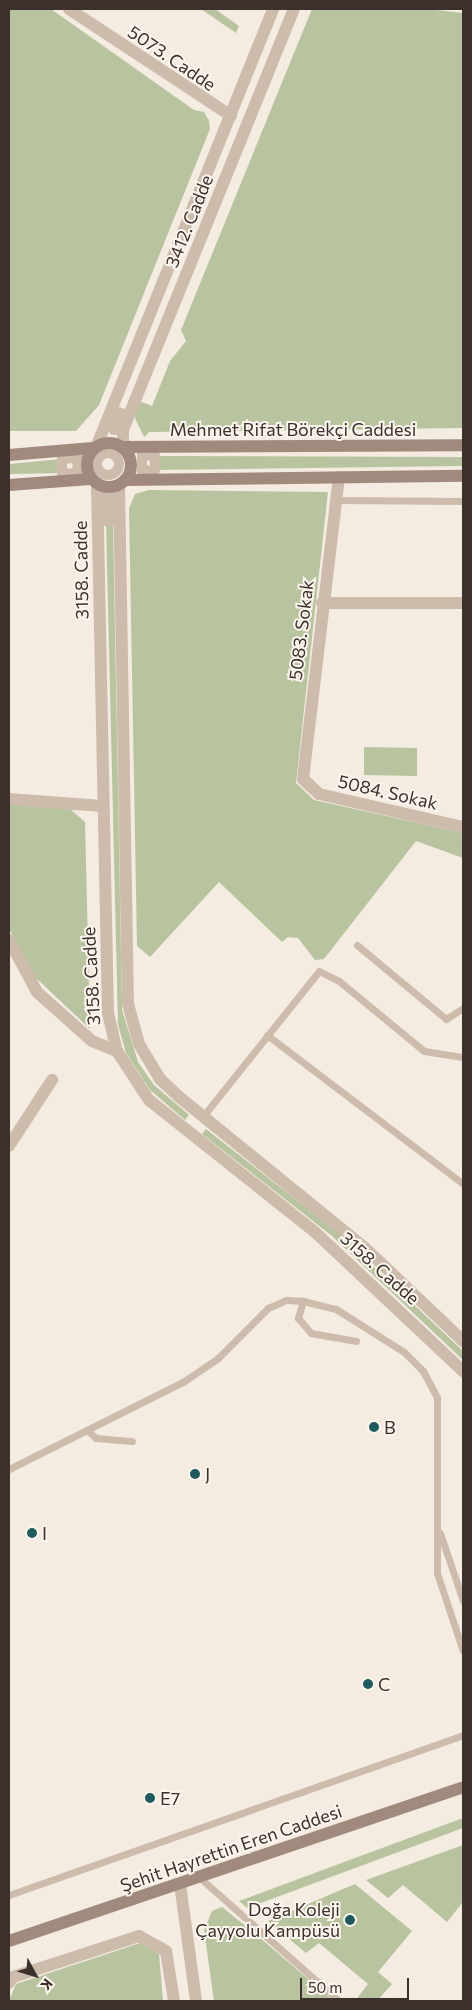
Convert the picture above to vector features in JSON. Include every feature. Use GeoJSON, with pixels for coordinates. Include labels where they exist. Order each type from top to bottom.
{"type":"FeatureCollection","features":[{"type":"Feature","properties":{"kind":"main road"},"geometry":{"type":"LineString","coordinates":[[94,482],[86,460],[110,442],[123,447],[131,466],[119,486]]}},
{"type":"Feature","properties":{"kind":"main road","name":"Mehmet Rifat Börekçi Caddesi"},"geometry":{"type":"LineString","coordinates":[[123,447],[463,446]]}},
{"type":"Feature","properties":{"kind":"main road"},"geometry":{"type":"LineString","coordinates":[[9,455],[96,451]]}},
{"type":"Feature","properties":{"kind":"main road"},"geometry":{"type":"LineString","coordinates":[[9,485],[94,482],[119,486],[339,477],[463,476]]}},
{"type":"Feature","properties":{"kind":"main road","name":"Şehit Hayrettin Eren Caddesi"},"geometry":{"type":"LineString","coordinates":[[9,1941],[463,1787]]}},
{"type":"Feature","properties":{"kind":"street","name":"5073. Cadde"},"geometry":{"type":"LineString","coordinates":[[69,9],[231,116],[248,122]]}},
{"type":"Feature","properties":{"kind":"street","name":"3412. Cadde"},"geometry":{"type":"LineString","coordinates":[[96,451],[273,9]]}},
{"type":"Feature","properties":{"kind":"street","name":"3412. Cadde"},"geometry":{"type":"LineString","coordinates":[[123,447],[123,430],[294,9]]}},
{"type":"Feature","properties":{"kind":"street","name":"5083. Sokak"},"geometry":{"type":"LineString","coordinates":[[308,786],[302,770],[339,477]]}},
{"type":"Feature","properties":{"kind":"street","name":"3158. Cadde"},"geometry":{"type":"LineString","coordinates":[[94,482],[108,1013],[117,1051],[149,1100],[189,1134],[316,1233],[463,1371]]}},
{"type":"Feature","properties":{"kind":"street","name":"3158. Cadde"},"geometry":{"type":"LineString","coordinates":[[119,486],[128,1004],[148,1063],[160,1079],[364,1247],[463,1341]]}},
{"type":"Feature","properties":{"kind":"street"},"geometry":{"type":"LineString","coordinates":[[322,603],[463,603]]}},
{"type":"Feature","properties":{"kind":"street","name":"5084. Sokak"},"geometry":{"type":"LineString","coordinates":[[308,786],[319,794],[463,827]]}},
{"type":"Feature","properties":{"kind":"street"},"geometry":{"type":"LineString","coordinates":[[9,799],[102,806]]}},
{"type":"Feature","properties":{"kind":"street"},"geometry":{"type":"LineString","coordinates":[[9,940],[37,992],[92,1041],[117,1051]]}},
{"type":"Feature","properties":{"kind":"street"},"geometry":{"type":"LineString","coordinates":[[9,1146],[52,1080]]}},
{"type":"Feature","properties":{"kind":"street"},"geometry":{"type":"LineString","coordinates":[[189,1134],[204,1115]]}},
{"type":"Feature","properties":{"kind":"street"},"geometry":{"type":"LineString","coordinates":[[180,1884],[196,2001]]}},
{"type":"Feature","properties":{"kind":"street"},"geometry":{"type":"LineString","coordinates":[[9,1983],[13,1977],[139,1936],[166,1952],[174,2001]]}},
{"type":"Feature","properties":{"kind":"lane"},"geometry":{"type":"LineString","coordinates":[[337,500],[463,501]]}},
{"type":"Feature","properties":{"kind":"lane"},"geometry":{"type":"LineString","coordinates":[[357,945],[446,1019],[463,1008]]}},
{"type":"Feature","properties":{"kind":"lane"},"geometry":{"type":"LineString","coordinates":[[204,1115],[319,971],[338,981],[424,1051],[463,1057]]}},
{"type":"Feature","properties":{"kind":"lane"},"geometry":{"type":"LineString","coordinates":[[267,1035],[463,1184]]}},
{"type":"Feature","properties":{"kind":"lane"},"geometry":{"type":"LineString","coordinates":[[9,1469],[200,1371],[268,1308],[286,1300],[303,1301],[336,1309],[404,1352],[423,1371],[437,1398],[437,1573],[463,1651]]}},
{"type":"Feature","properties":{"kind":"lane"},"geometry":{"type":"LineString","coordinates":[[303,1301],[298,1318],[311,1333],[356,1341]]}},
{"type":"Feature","properties":{"kind":"lane"},"geometry":{"type":"LineString","coordinates":[[87,1430],[100,1439],[132,1441]]}},
{"type":"Feature","properties":{"kind":"lane"},"geometry":{"type":"LineString","coordinates":[[438,1528],[463,1601]]}},
{"type":"Feature","properties":{"kind":"lane"},"geometry":{"type":"LineString","coordinates":[[9,1895],[463,1735]]}},
{"type":"Feature","properties":{"kind":"lane"},"geometry":{"type":"LineString","coordinates":[[199,1877],[339,2001]]}},
{"type":"Feature","properties":{"kind":"green space"},"geometry":{"type":"Polygon","coordinates":[[[9,9],[51,9],[194,110],[204,112],[209,121],[210,129],[99,405],[76,431],[9,431],[9,9]]]}},
{"type":"Feature","properties":{"kind":"green space"},"geometry":{"type":"Polygon","coordinates":[[[201,9],[215,9],[239,26],[236,33],[201,9]]]}},
{"type":"Feature","properties":{"kind":"green space"},"geometry":{"type":"Polygon","coordinates":[[[312,9],[427,9],[463,13],[463,428],[149,432],[144,437],[135,418],[139,401],[152,406],[170,361],[186,341],[181,330],[312,9]]]}},
{"type":"Feature","properties":{"kind":"green space"},"geometry":{"type":"Polygon","coordinates":[[[155,456],[463,457],[463,466],[155,470],[155,456]]]}},
{"type":"Feature","properties":{"kind":"green space"},"geometry":{"type":"Polygon","coordinates":[[[62,459],[62,473],[9,474],[9,464],[62,459]]]}},
{"type":"Feature","properties":{"kind":"green space"},"geometry":{"type":"Polygon","coordinates":[[[149,490],[328,492],[296,783],[314,800],[463,833],[463,858],[416,841],[324,959],[315,960],[298,938],[288,937],[282,942],[219,882],[150,957],[137,946],[129,508],[135,494],[149,490]]]}},
{"type":"Feature","properties":{"kind":"green space"},"geometry":{"type":"Polygon","coordinates":[[[106,521],[113,521],[122,1010],[138,1062],[154,1085],[189,1115],[185,1120],[150,1090],[126,1053],[118,1025],[106,521]]]}},
{"type":"Feature","properties":{"kind":"green space"},"geometry":{"type":"Polygon","coordinates":[[[364,747],[417,748],[417,776],[364,775],[364,747]]]}},
{"type":"Feature","properties":{"kind":"green space"},"geometry":{"type":"Polygon","coordinates":[[[9,804],[69,808],[85,822],[90,1029],[36,978],[9,929],[9,804]]]}},
{"type":"Feature","properties":{"kind":"green space"},"geometry":{"type":"Polygon","coordinates":[[[206,1129],[337,1232],[463,1351],[463,1360],[332,1236],[202,1134],[206,1129]]]}},
{"type":"Feature","properties":{"kind":"green space"},"geometry":{"type":"Polygon","coordinates":[[[463,1818],[463,1828],[247,1908],[239,1901],[463,1818]]]}},
{"type":"Feature","properties":{"kind":"green space"},"geometry":{"type":"Polygon","coordinates":[[[463,1845],[463,1902],[447,1922],[403,1885],[388,1898],[366,1880],[463,1845]]]}},
{"type":"Feature","properties":{"kind":"green space"},"geometry":{"type":"Polygon","coordinates":[[[355,1884],[412,1931],[378,1972],[392,1984],[377,2001],[355,2001],[368,1984],[319,1943],[306,1953],[268,1921],[355,1884]]]}},
{"type":"Feature","properties":{"kind":"green space"},"geometry":{"type":"Polygon","coordinates":[[[222,1907],[334,2001],[214,2001],[204,1930],[212,1911],[222,1907]]]}},
{"type":"Feature","properties":{"kind":"green space"},"geometry":{"type":"Polygon","coordinates":[[[140,1943],[159,1954],[163,2000],[9,2001],[16,1984],[140,1943]]]}},
{"type":"Feature","properties":{"kind":"place","name":"B"},"geometry":{"type":"Point","coordinates":[374,1427]}},
{"type":"Feature","properties":{"kind":"place","name":"J"},"geometry":{"type":"Point","coordinates":[195,1474]}},
{"type":"Feature","properties":{"kind":"place","name":"I"},"geometry":{"type":"Point","coordinates":[32,1533]}},
{"type":"Feature","properties":{"kind":"place","name":"C"},"geometry":{"type":"Point","coordinates":[368,1684]}},
{"type":"Feature","properties":{"kind":"place","name":"E7"},"geometry":{"type":"Point","coordinates":[150,1798]}},
{"type":"Feature","properties":{"kind":"place","name":"Doğa Koleji Çayyolu Kampüsü"},"geometry":{"type":"Point","coordinates":[350,1920]}}]}
